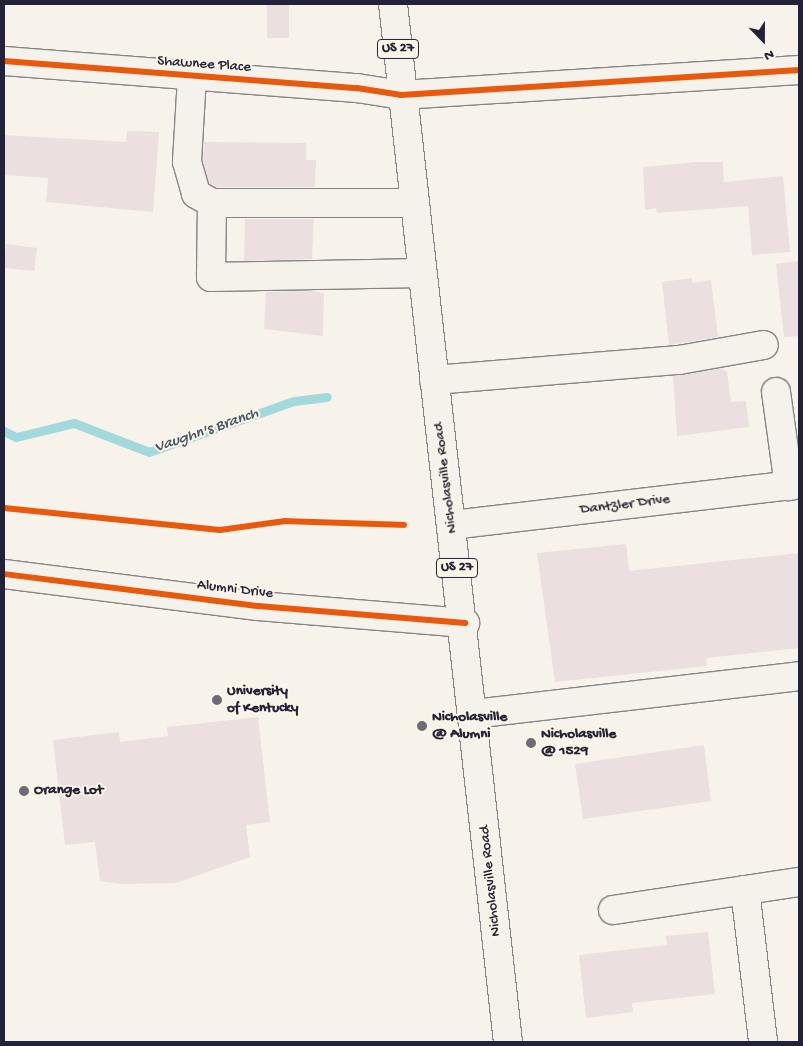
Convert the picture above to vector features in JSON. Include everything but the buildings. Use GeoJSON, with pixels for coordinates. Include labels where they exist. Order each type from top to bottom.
{"type":"FeatureCollection","features":[{"type":"Feature","properties":{"kind":"main road","name":"Nicholasville Road"},"geometry":{"type":"LineString","coordinates":[[393,4],[401,95],[434,380],[465,623],[508,1042]]}},
{"type":"Feature","properties":{"kind":"main road","name":"Shawnee Place"},"geometry":{"type":"LineString","coordinates":[[4,61],[192,77],[357,88],[401,95],[799,70]]}},
{"type":"Feature","properties":{"kind":"main road"},"geometry":{"type":"LineString","coordinates":[[192,77],[187,138],[190,185],[200,200],[212,203],[414,203]]}},
{"type":"Feature","properties":{"kind":"main road"},"geometry":{"type":"LineString","coordinates":[[212,203],[211,277],[422,273]]}},
{"type":"Feature","properties":{"kind":"main road"},"geometry":{"type":"LineString","coordinates":[[434,380],[679,360],[764,344]]}},
{"type":"Feature","properties":{"kind":"main road"},"geometry":{"type":"LineString","coordinates":[[776,392],[794,485]]}},
{"type":"Feature","properties":{"kind":"main road","name":"Dantzler Drive"},"geometry":{"type":"LineString","coordinates":[[452,525],[794,485]]}},
{"type":"Feature","properties":{"kind":"main road","name":"Alumni Drive"},"geometry":{"type":"LineString","coordinates":[[4,574],[258,606],[465,623]]}},
{"type":"Feature","properties":{"kind":"main road"},"geometry":{"type":"LineString","coordinates":[[473,714],[799,676]]}},
{"type":"Feature","properties":{"kind":"main road"},"geometry":{"type":"LineString","coordinates":[[613,910],[799,882]]}},
{"type":"Feature","properties":{"kind":"main road"},"geometry":{"type":"LineString","coordinates":[[745,890],[763,1042]]}},
{"type":"Feature","properties":{"kind":"waterway","name":"Vaughn's Branch"},"geometry":{"type":"LineString","coordinates":[[4,431],[16,437],[74,423],[149,452],[294,401],[327,397]]}},
{"type":"Feature","properties":{"kind":"cycle path"},"geometry":{"type":"LineString","coordinates":[[4,61],[357,88],[401,95],[799,70]]}},
{"type":"Feature","properties":{"kind":"cycle path"},"geometry":{"type":"LineString","coordinates":[[4,508],[220,530],[285,521],[404,525]]}},
{"type":"Feature","properties":{"kind":"cycle path"},"geometry":{"type":"LineString","coordinates":[[4,574],[258,606],[465,623]]}},
{"type":"Feature","properties":{"kind":"place","name":"University of Kentucky"},"geometry":{"type":"Point","coordinates":[217,700]}},
{"type":"Feature","properties":{"kind":"place","name":"Nicholasville @ Alumni"},"geometry":{"type":"Point","coordinates":[422,726]}},
{"type":"Feature","properties":{"kind":"place","name":"Nicholasville @ 1529"},"geometry":{"type":"Point","coordinates":[531,743]}},
{"type":"Feature","properties":{"kind":"place","name":"Orange Lot"},"geometry":{"type":"Point","coordinates":[24,791]}}]}
